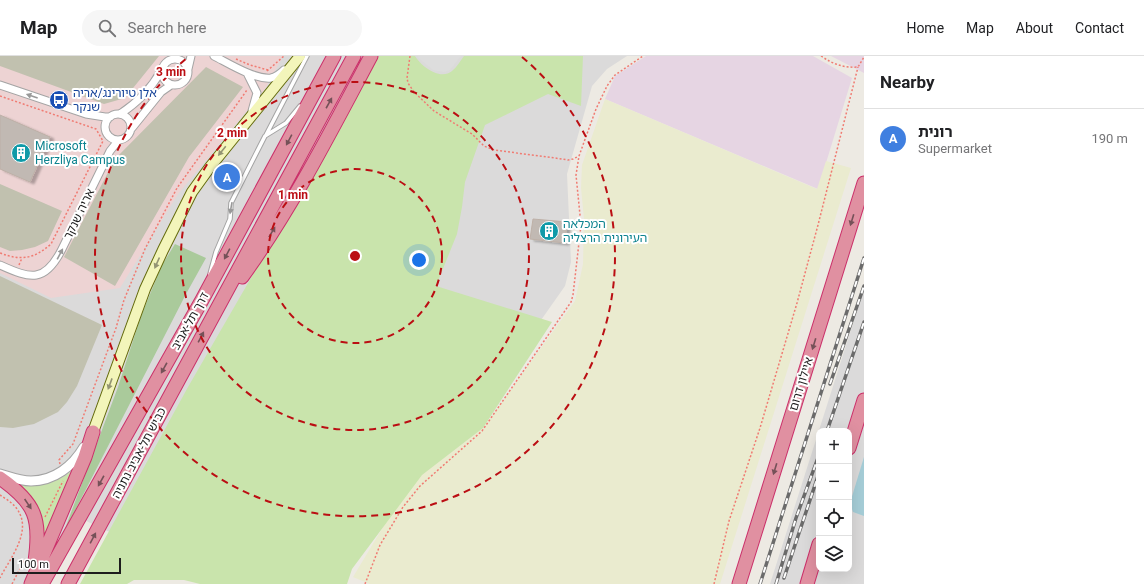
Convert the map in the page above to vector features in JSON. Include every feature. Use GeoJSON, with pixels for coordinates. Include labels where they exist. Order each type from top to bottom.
{"type":"FeatureCollection","features":[{"type":"Feature","properties":{"kind":"highway","name":"דרך תל-אביב"},"geometry":{"type":"LineString","coordinates":[[210,322],[354,56]]}},
{"type":"Feature","properties":{"kind":"highway"},"geometry":{"type":"LineString","coordinates":[[210,322],[260,251],[309,169],[372,56]]}},
{"type":"Feature","properties":{"kind":"highway","name":"דרך תל-אביב"},"geometry":{"type":"LineString","coordinates":[[42,584],[202,300],[332,59]]}},
{"type":"Feature","properties":{"kind":"highway","name":"איילון דרום"},"geometry":{"type":"LineString","coordinates":[[739,584],[864,183]]}},
{"type":"Feature","properties":{"kind":"highway","name":"כביש תל-אביב נתניה"},"geometry":{"type":"LineString","coordinates":[[68,584],[210,322]]}},
{"type":"Feature","properties":{"kind":"highway"},"geometry":{"type":"LineString","coordinates":[[852,438],[864,400]]}},
{"type":"Feature","properties":{"kind":"highway"},"geometry":{"type":"LineString","coordinates":[[30,584],[85,457],[93,432]]}},
{"type":"Feature","properties":{"kind":"highway"},"geometry":{"type":"LineString","coordinates":[[0,478],[23,497],[30,506],[37,524],[38,536],[30,584]]}},
{"type":"Feature","properties":{"kind":"highway"},"geometry":{"type":"LineString","coordinates":[[806,584],[816,553]]}},
{"type":"Feature","properties":{"kind":"main road"},"geometry":{"type":"LineString","coordinates":[[93,432],[146,288],[192,192],[249,118],[301,57]]}},
{"type":"Feature","properties":{"kind":"street"},"geometry":{"type":"LineString","coordinates":[[214,56],[247,73],[271,78],[278,75],[301,57]]}},
{"type":"Feature","properties":{"kind":"street"},"geometry":{"type":"LineString","coordinates":[[171,85],[161,92],[132,128],[129,136],[118,141],[110,138],[106,133],[105,122],[110,117],[120,114],[130,108],[155,81],[164,64],[172,57],[181,60],[188,69]]}},
{"type":"Feature","properties":{"kind":"street"},"geometry":{"type":"LineString","coordinates":[[161,71],[164,81],[171,85],[179,85],[185,80],[192,57]]}},
{"type":"Feature","properties":{"kind":"street"},"geometry":{"type":"LineString","coordinates":[[247,73],[258,92],[249,118]]}},
{"type":"Feature","properties":{"kind":"street"},"geometry":{"type":"LineString","coordinates":[[0,85],[86,114],[110,117]]}},
{"type":"Feature","properties":{"kind":"street"},"geometry":{"type":"LineString","coordinates":[[120,114],[128,117],[132,128]]}},
{"type":"Feature","properties":{"kind":"street","name":"אריה שנקר"},"geometry":{"type":"LineString","coordinates":[[0,265],[23,275],[30,276],[44,272],[57,259],[110,151],[118,141]]}},
{"type":"Feature","properties":{"kind":"street"},"geometry":{"type":"LineString","coordinates":[[0,474],[30,481],[50,478],[62,472],[79,456],[93,432]]}},
{"type":"Feature","properties":{"kind":"lane"},"geometry":{"type":"LineString","coordinates":[[338,118],[377,56]]}},
{"type":"Feature","properties":{"kind":"lane"},"geometry":{"type":"LineString","coordinates":[[202,300],[216,252],[230,219],[231,203],[265,136],[301,57]]}},
{"type":"Feature","properties":{"kind":"lane"},"geometry":{"type":"LineString","coordinates":[[308,94],[332,59]]}},
{"type":"Feature","properties":{"kind":"lane"},"geometry":{"type":"LineString","coordinates":[[265,136],[286,123],[304,101]]}},
{"type":"Feature","properties":{"kind":"path"},"geometry":{"type":"LineString","coordinates":[[230,56],[250,65],[268,70]]}},
{"type":"Feature","properties":{"kind":"path"},"geometry":{"type":"LineString","coordinates":[[260,76],[284,56]]}},
{"type":"Feature","properties":{"kind":"path"},"geometry":{"type":"LineString","coordinates":[[410,56],[407,78],[414,92],[434,111],[472,134],[484,146],[494,150],[568,160],[579,156]]}},
{"type":"Feature","properties":{"kind":"path"},"geometry":{"type":"LineString","coordinates":[[365,584],[380,545],[402,507],[420,486],[482,431],[571,302],[580,230],[580,209],[576,175],[579,156],[596,109],[607,86],[615,75],[643,56]]}},
{"type":"Feature","properties":{"kind":"path"},"geometry":{"type":"LineString","coordinates":[[821,56],[839,66],[848,68],[858,67]]}},
{"type":"Feature","properties":{"kind":"path"},"geometry":{"type":"LineString","coordinates":[[714,584],[729,521],[760,428],[799,296],[858,67],[864,57]]}},
{"type":"Feature","properties":{"kind":"path"},"geometry":{"type":"LineString","coordinates":[[0,96],[96,129],[103,141],[52,244],[39,254],[27,257],[11,257],[0,253]]}},
{"type":"Feature","properties":{"kind":"path"},"geometry":{"type":"LineString","coordinates":[[0,495],[11,502],[18,509],[22,520],[22,535],[0,578]]}},
{"type":"Feature","properties":{"kind":"shaded area"},"geometry":{"type":"Polygon","coordinates":[[[0,56],[627,56],[607,69],[592,86],[567,174],[571,262],[565,286],[465,428],[180,565],[84,520],[49,584],[0,584],[0,56]]]}},
{"type":"Feature","properties":{"kind":"shaded area"},"geometry":{"type":"Polygon","coordinates":[[[0,56],[283,56],[265,89],[178,194],[120,288],[51,298],[0,273],[0,56]]]}},
{"type":"Feature","properties":{"kind":"shaded area"},"geometry":{"type":"Polygon","coordinates":[[[0,56],[159,56],[125,98],[104,104],[0,66],[0,56]]]}},
{"type":"Feature","properties":{"kind":"shaded area"},"geometry":{"type":"Polygon","coordinates":[[[461,56],[450,70],[444,72],[433,70],[417,57],[461,56]]]}},
{"type":"Feature","properties":{"kind":"shaded area"},"geometry":{"type":"Polygon","coordinates":[[[646,56],[813,56],[852,78],[818,189],[605,99],[615,76],[646,56]]]}},
{"type":"Feature","properties":{"kind":"shaded area"},"geometry":{"type":"Polygon","coordinates":[[[831,56],[864,56],[864,73],[831,56]]]}},
{"type":"Feature","properties":{"kind":"shaded area"},"geometry":{"type":"Polygon","coordinates":[[[206,67],[243,87],[189,157],[115,286],[64,257],[115,159],[206,67]]]}},
{"type":"Feature","properties":{"kind":"shaded area"},"geometry":{"type":"Polygon","coordinates":[[[605,99],[817,189],[826,161],[851,168],[720,584],[370,584],[353,577],[409,484],[483,428],[575,301],[583,264],[584,219],[581,188],[582,165],[605,99]]]}},
{"type":"Feature","properties":{"kind":"shaded area"},"geometry":{"type":"Polygon","coordinates":[[[0,184],[62,211],[48,241],[35,247],[22,250],[10,251],[0,247],[0,184]]]}},
{"type":"Feature","properties":{"kind":"shaded area"},"geometry":{"type":"Polygon","coordinates":[[[0,276],[102,325],[77,386],[67,402],[58,412],[34,424],[13,428],[0,427],[0,276]]]}},
{"type":"Feature","properties":{"kind":"shaded area"},"geometry":{"type":"Polygon","coordinates":[[[864,289],[864,584],[770,584],[816,440],[816,572],[852,572],[852,428],[820,428],[864,289]]]}},
{"type":"Feature","properties":{"kind":"green space"},"geometry":{"type":"Polygon","coordinates":[[[379,56],[415,56],[426,68],[431,71],[447,74],[457,66],[464,56],[583,56],[581,106],[548,94],[485,125],[465,182],[457,234],[436,286],[552,322],[483,428],[422,475],[352,569],[347,584],[200,584],[184,580],[134,580],[127,584],[80,584],[188,387],[379,56]]]}},
{"type":"Feature","properties":{"kind":"green space"},"geometry":{"type":"Polygon","coordinates":[[[175,244],[206,258],[63,534],[118,387],[141,316],[162,265],[175,244]]]}},
{"type":"Feature","properties":{"kind":"green space"},"geometry":{"type":"Polygon","coordinates":[[[75,468],[42,550],[43,524],[38,506],[13,482],[38,485],[46,484],[68,474],[75,468]]]}},
{"type":"Feature","properties":{"kind":"water"},"geometry":{"type":"Polygon","coordinates":[[[864,457],[864,516],[853,512],[852,496],[864,457]]]}},
{"type":"Feature","properties":{"kind":"building","name":"Microsoft Herzliya Campus"},"geometry":{"type":"Polygon","coordinates":[[[0,115],[50,137],[30,182],[0,169],[0,115]]]}},
{"type":"Feature","properties":{"kind":"building","name":"המכלאה העירונית הרצליה"},"geometry":{"type":"Polygon","coordinates":[[[533,219],[567,222],[565,243],[530,239],[533,219]]]}},
{"type":"Feature","properties":{"kind":"railway"},"geometry":{"type":"LineString","coordinates":[[760,584],[864,258]]}},
{"type":"Feature","properties":{"kind":"railway"},"geometry":{"type":"LineString","coordinates":[[830,384],[864,286]]}},
{"type":"Feature","properties":{"kind":"railway"},"geometry":{"type":"LineString","coordinates":[[828,428],[864,322]]}},
{"type":"Feature","properties":{"kind":"railway"},"geometry":{"type":"LineString","coordinates":[[776,584],[796,518],[816,463]]}},
{"type":"Feature","properties":{"kind":"railway"},"geometry":{"type":"LineString","coordinates":[[784,578],[816,482]]}},
{"type":"Feature","properties":{"kind":"place","name":"אלן טיורינג/אריה שנקר"},"geometry":{"type":"Point","coordinates":[59,100]}},
{"type":"Feature","properties":{"kind":"place","name":"Microsoft Herzliya Campus"},"geometry":{"type":"Point","coordinates":[21,153]}},
{"type":"Feature","properties":{"kind":"place","name":"רונית"},"geometry":{"type":"Point","coordinates":[227,177]}},
{"type":"Feature","properties":{"kind":"place","name":"המכלאה העירונית הרצליה"},"geometry":{"type":"Point","coordinates":[549,231]}}]}
